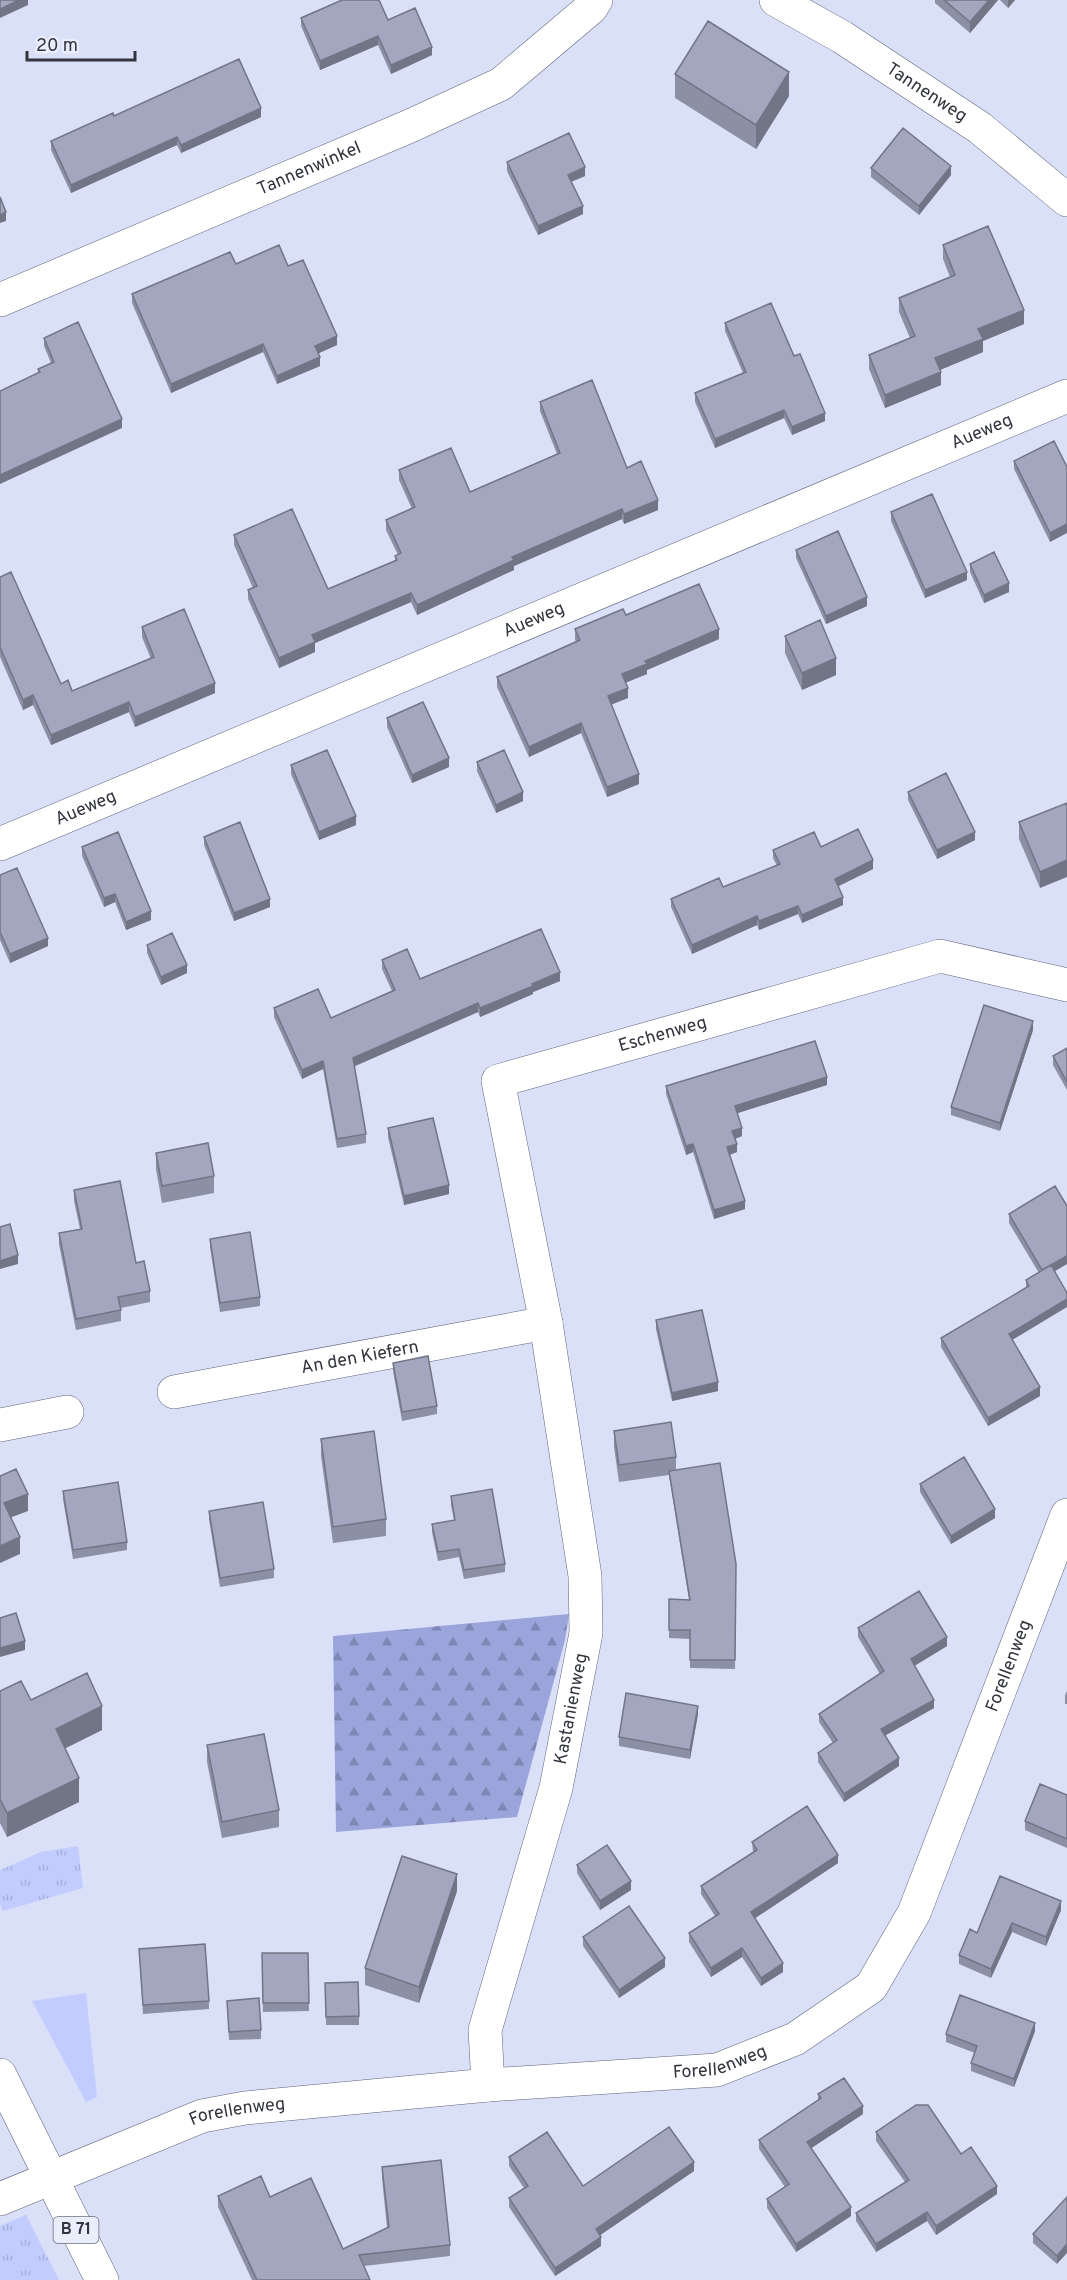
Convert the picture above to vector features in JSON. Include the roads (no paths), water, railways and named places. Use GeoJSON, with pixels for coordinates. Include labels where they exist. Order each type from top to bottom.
{"type":"FeatureCollection","features":[{"type":"Feature","properties":{"kind":"street","name":"Tannenwinkel"},"geometry":{"type":"LineString","coordinates":[[0,300],[410,126],[501,84],[591,8],[597,0]]}},
{"type":"Feature","properties":{"kind":"street","name":"Tannenweg"},"geometry":{"type":"LineString","coordinates":[[776,0],[842,37],[980,129],[1065,195]]}},
{"type":"Feature","properties":{"kind":"street","name":"Aueweg"},"geometry":{"type":"LineString","coordinates":[[0,844],[1067,396]]}},
{"type":"Feature","properties":{"kind":"street","name":"Eschenweg"},"geometry":{"type":"LineString","coordinates":[[546,1323],[498,1081],[940,956],[1067,985]]}},
{"type":"Feature","properties":{"kind":"street","name":"An den Kiefern"},"geometry":{"type":"LineString","coordinates":[[174,1392],[546,1323]]}},
{"type":"Feature","properties":{"kind":"street","name":"Kastanienweg"},"geometry":{"type":"LineString","coordinates":[[488,2085],[485,2030],[556,1788],[586,1633],[585,1576],[546,1323]]}},
{"type":"Feature","properties":{"kind":"street"},"geometry":{"type":"LineString","coordinates":[[0,1425],[67,1413]]}},
{"type":"Feature","properties":{"kind":"street","name":"Forellenweg"},"geometry":{"type":"LineString","coordinates":[[0,2199],[202,2116],[245,2108],[488,2085],[717,2070],[795,2039],[871,1987],[914,1913],[1067,1515]]}},
{"type":"Feature","properties":{"kind":"street","name":"B 71"},"geometry":{"type":"LineString","coordinates":[[0,2075],[102,2280]]}}]}
